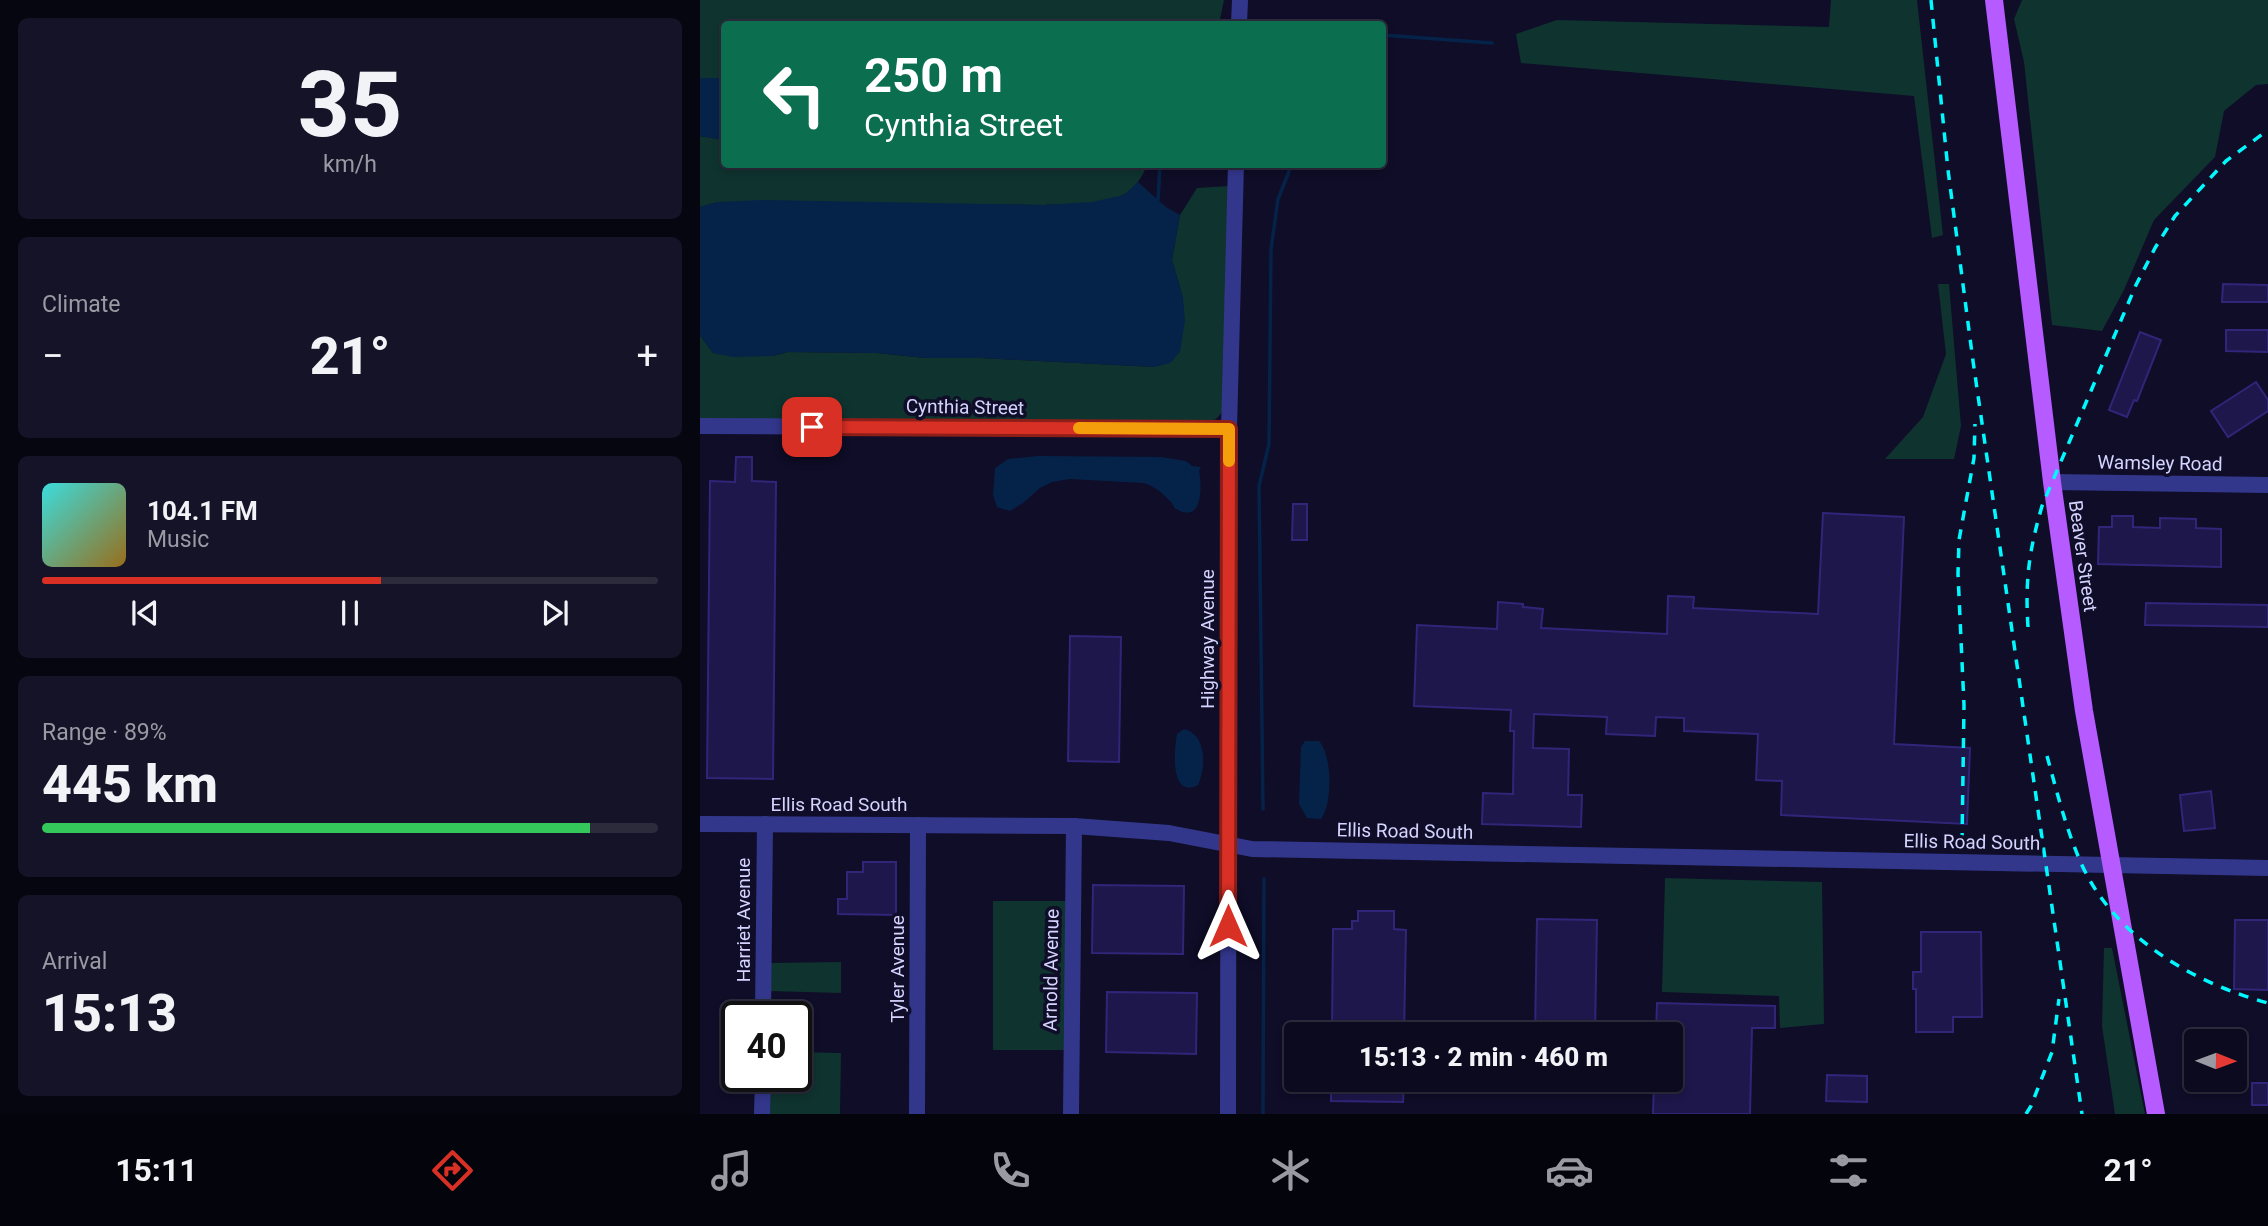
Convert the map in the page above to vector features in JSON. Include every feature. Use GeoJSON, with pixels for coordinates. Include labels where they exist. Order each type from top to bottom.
{"type":"FeatureCollection","features":[{"type":"Feature","properties":{"kind":"main road","name":"Beaver Street"},"geometry":{"type":"LineString","coordinates":[[1994,0],[2052,482],[2084,711],[2156,1114]]}},
{"type":"Feature","properties":{"kind":"street"},"geometry":{"type":"LineString","coordinates":[[1239,21],[1240,0]]}},
{"type":"Feature","properties":{"kind":"street","name":"Highway Avenue"},"geometry":{"type":"LineString","coordinates":[[1228,1114],[1229,429],[1236,168]]}},
{"type":"Feature","properties":{"kind":"street","name":"Cynthia Street"},"geometry":{"type":"LineString","coordinates":[[700,426],[1229,429]]}},
{"type":"Feature","properties":{"kind":"street","name":"Wamsley Road"},"geometry":{"type":"LineString","coordinates":[[2052,482],[2268,485]]}},
{"type":"Feature","properties":{"kind":"street","name":"Ellis Road South"},"geometry":{"type":"LineString","coordinates":[[700,824],[1073,826],[1169,833],[1252,849],[2268,868]]}},
{"type":"Feature","properties":{"kind":"street","name":"Harriet Avenue"},"geometry":{"type":"LineString","coordinates":[[763,1001],[765,824]]}},
{"type":"Feature","properties":{"kind":"street","name":"Tyler Avenue"},"geometry":{"type":"LineString","coordinates":[[917,1114],[918,825]]}},
{"type":"Feature","properties":{"kind":"street","name":"Arnold Avenue"},"geometry":{"type":"LineString","coordinates":[[1071,1114],[1073,826]]}},
{"type":"Feature","properties":{"kind":"street"},"geometry":{"type":"LineString","coordinates":[[762,1092],[762,1114]]}},
{"type":"Feature","properties":{"kind":"green space"},"geometry":{"type":"Polygon","coordinates":[[[700,0],[1224,0],[1220,21],[721,21],[721,78],[700,78],[700,0]]]}},
{"type":"Feature","properties":{"kind":"green space"},"geometry":{"type":"Polygon","coordinates":[[[1831,0],[1917,0],[1943,235],[1932,238],[1914,96],[1521,63],[1516,34],[1557,20],[1829,27],[1831,0]]]}},
{"type":"Feature","properties":{"kind":"green space"},"geometry":{"type":"Polygon","coordinates":[[[2022,0],[2268,0],[2268,84],[2256,85],[2224,111],[2215,157],[2154,220],[2124,290],[2102,331],[2052,325],[2024,62],[2014,19],[2022,0]]]}},
{"type":"Feature","properties":{"kind":"green space"},"geometry":{"type":"Polygon","coordinates":[[[700,136],[721,140],[721,168],[1146,168],[1138,182],[1127,193],[1105,201],[1084,203],[1044,205],[718,202],[700,207],[700,136]]]}},
{"type":"Feature","properties":{"kind":"green space"},"geometry":{"type":"Polygon","coordinates":[[[1229,186],[1225,409],[1216,419],[1209,422],[700,420],[700,335],[713,353],[772,356],[788,352],[877,353],[926,358],[981,358],[1155,367],[1183,298],[1172,260],[1180,215],[1197,188],[1229,186]]]}},
{"type":"Feature","properties":{"kind":"green space"},"geometry":{"type":"Polygon","coordinates":[[[1938,284],[1949,284],[1961,426],[1954,459],[1885,459],[1923,417],[1946,354],[1938,284]]]}},
{"type":"Feature","properties":{"kind":"green space"},"geometry":{"type":"Polygon","coordinates":[[[1665,878],[1822,882],[1824,1024],[1780,1028],[1779,996],[1662,992],[1665,878]]]}},
{"type":"Feature","properties":{"kind":"green space"},"geometry":{"type":"Polygon","coordinates":[[[993,901],[1067,901],[1066,1050],[993,1050],[993,901]]]}},
{"type":"Feature","properties":{"kind":"green space"},"geometry":{"type":"Polygon","coordinates":[[[2104,948],[2112,948],[2145,1114],[2115,1114],[2102,1026],[2104,948]]]}},
{"type":"Feature","properties":{"kind":"green space"},"geometry":{"type":"Polygon","coordinates":[[[841,962],[841,993],[769,991],[770,963],[841,962]]]}},
{"type":"Feature","properties":{"kind":"green space"},"geometry":{"type":"Polygon","coordinates":[[[812,1052],[841,1053],[840,1114],[767,1114],[767,1092],[812,1092],[812,1052]]]}},
{"type":"Feature","properties":{"kind":"water"},"geometry":{"type":"Polygon","coordinates":[[[700,78],[721,78],[721,140],[700,136],[700,78]]]}},
{"type":"Feature","properties":{"kind":"water"},"geometry":{"type":"Polygon","coordinates":[[[1138,182],[1166,207],[1180,215],[1172,260],[1183,298],[1185,320],[1180,352],[1170,363],[1155,367],[981,358],[926,358],[877,353],[788,352],[772,356],[733,357],[713,353],[700,335],[700,207],[718,202],[761,200],[1044,205],[1092,202],[1124,195],[1138,182]]]}},
{"type":"Feature","properties":{"kind":"water"},"geometry":{"type":"Polygon","coordinates":[[[1038,456],[1161,457],[1186,461],[1192,466],[1201,467],[1199,501],[1192,511],[1186,513],[1176,509],[1158,490],[1143,483],[1070,479],[1052,482],[1040,488],[1010,511],[997,507],[993,495],[995,468],[1008,459],[1038,456]]]}},
{"type":"Feature","properties":{"kind":"water"},"geometry":{"type":"Polygon","coordinates":[[[1184,729],[1197,738],[1203,752],[1201,778],[1198,785],[1189,788],[1182,785],[1178,779],[1175,761],[1177,734],[1184,729]]]}},
{"type":"Feature","properties":{"kind":"water"},"geometry":{"type":"Polygon","coordinates":[[[1305,741],[1319,741],[1329,768],[1328,802],[1321,819],[1307,818],[1299,804],[1301,747],[1305,741]]]}},
{"type":"Feature","properties":{"kind":"building"},"geometry":{"type":"Polygon","coordinates":[[[2223,284],[2268,285],[2268,302],[2222,302],[2223,284]]]}},
{"type":"Feature","properties":{"kind":"building"},"geometry":{"type":"Polygon","coordinates":[[[2226,330],[2268,330],[2268,352],[2226,351],[2226,330]]]}},
{"type":"Feature","properties":{"kind":"building"},"geometry":{"type":"Polygon","coordinates":[[[2140,332],[2161,340],[2137,401],[2134,400],[2127,417],[2109,410],[2140,332]]]}},
{"type":"Feature","properties":{"kind":"building"},"geometry":{"type":"Polygon","coordinates":[[[2256,382],[2268,400],[2268,411],[2228,437],[2211,411],[2256,382]]]}},
{"type":"Feature","properties":{"kind":"building"},"geometry":{"type":"Polygon","coordinates":[[[736,457],[752,457],[752,481],[776,482],[773,779],[707,778],[710,481],[735,482],[736,457]]]}},
{"type":"Feature","properties":{"kind":"building"},"geometry":{"type":"Polygon","coordinates":[[[1293,504],[1307,504],[1307,540],[1292,540],[1293,504]]]}},
{"type":"Feature","properties":{"kind":"building"},"geometry":{"type":"Polygon","coordinates":[[[1823,513],[1904,517],[1894,744],[1970,748],[1967,824],[1781,815],[1782,781],[1756,780],[1758,734],[1684,731],[1684,718],[1656,717],[1655,736],[1606,734],[1607,717],[1534,714],[1533,748],[1569,749],[1568,795],[1582,795],[1581,827],[1482,824],[1483,793],[1513,794],[1514,731],[1510,731],[1511,710],[1414,706],[1417,625],[1497,629],[1498,602],[1543,609],[1541,628],[1667,634],[1668,596],[1694,597],[1693,608],[1818,614],[1823,513]]]}},
{"type":"Feature","properties":{"kind":"building"},"geometry":{"type":"Polygon","coordinates":[[[2112,516],[2133,516],[2133,527],[2160,528],[2160,518],[2196,519],[2196,528],[2221,529],[2221,567],[2098,564],[2099,527],[2112,527],[2112,516]]]}},
{"type":"Feature","properties":{"kind":"building"},"geometry":{"type":"Polygon","coordinates":[[[2146,603],[2268,605],[2268,627],[2145,625],[2146,603]]]}},
{"type":"Feature","properties":{"kind":"building"},"geometry":{"type":"Polygon","coordinates":[[[1070,636],[1121,637],[1119,762],[1068,761],[1070,636]]]}},
{"type":"Feature","properties":{"kind":"building"},"geometry":{"type":"Polygon","coordinates":[[[2211,791],[2215,828],[2184,831],[2180,795],[2211,791]]]}},
{"type":"Feature","properties":{"kind":"building"},"geometry":{"type":"Polygon","coordinates":[[[863,862],[896,862],[896,915],[838,914],[838,899],[847,899],[847,872],[863,872],[863,862]]]}},
{"type":"Feature","properties":{"kind":"building"},"geometry":{"type":"Polygon","coordinates":[[[1093,885],[1184,886],[1183,954],[1092,953],[1093,885]]]}},
{"type":"Feature","properties":{"kind":"building"},"geometry":{"type":"Polygon","coordinates":[[[1358,911],[1394,911],[1394,929],[1406,930],[1404,1022],[1332,1022],[1333,929],[1352,929],[1352,921],[1358,921],[1358,911]]]}},
{"type":"Feature","properties":{"kind":"building"},"geometry":{"type":"Polygon","coordinates":[[[1537,919],[1597,920],[1595,1022],[1535,1022],[1537,919]]]}},
{"type":"Feature","properties":{"kind":"building"},"geometry":{"type":"Polygon","coordinates":[[[2235,920],[2268,920],[2268,990],[2234,989],[2235,920]]]}},
{"type":"Feature","properties":{"kind":"building"},"geometry":{"type":"Polygon","coordinates":[[[1921,932],[1981,932],[1982,1017],[1953,1017],[1953,1032],[1916,1032],[1916,989],[1913,989],[1913,972],[1921,972],[1921,932]]]}},
{"type":"Feature","properties":{"kind":"building"},"geometry":{"type":"Polygon","coordinates":[[[1107,992],[1197,993],[1196,1054],[1106,1052],[1107,992]]]}},
{"type":"Feature","properties":{"kind":"building"},"geometry":{"type":"Polygon","coordinates":[[[1657,1003],[1775,1006],[1775,1028],[1752,1028],[1750,1114],[1653,1114],[1654,1092],[1683,1092],[1683,1022],[1656,1022],[1657,1003]]]}},
{"type":"Feature","properties":{"kind":"building"},"geometry":{"type":"Polygon","coordinates":[[[1827,1075],[1867,1076],[1867,1102],[1826,1101],[1827,1075]]]}},
{"type":"Feature","properties":{"kind":"building"},"geometry":{"type":"Polygon","coordinates":[[[2252,1083],[2268,1083],[2268,1105],[2252,1105],[2252,1083]]]}},
{"type":"Feature","properties":{"kind":"building"},"geometry":{"type":"Polygon","coordinates":[[[1331,1092],[1403,1092],[1403,1102],[1331,1101],[1331,1092]]]}},
{"type":"Feature","properties":{"kind":"waterway"},"geometry":{"type":"LineString","coordinates":[[1386,35],[1492,43]]}},
{"type":"Feature","properties":{"kind":"waterway"},"geometry":{"type":"LineString","coordinates":[[1158,200],[1160,168]]}},
{"type":"Feature","properties":{"kind":"waterway"},"geometry":{"type":"LineString","coordinates":[[1263,809],[1259,486],[1269,444],[1271,249],[1278,199],[1290,168]]}},
{"type":"Feature","properties":{"kind":"waterway"},"geometry":{"type":"LineString","coordinates":[[1263,1114],[1264,879]]}},
{"type":"Feature","properties":{"kind":"railway"},"geometry":{"type":"LineString","coordinates":[[1931,0],[1948,170],[1973,361],[2082,1114]]}},
{"type":"Feature","properties":{"kind":"railway"},"geometry":{"type":"LineString","coordinates":[[2028,627],[2029,566],[2042,506],[2136,285],[2175,216],[2226,161],[2268,130]]}},
{"type":"Feature","properties":{"kind":"railway"},"geometry":{"type":"LineString","coordinates":[[1962,843],[1964,705],[1959,540],[1974,458],[1975,424]]}},
{"type":"Feature","properties":{"kind":"railway"},"geometry":{"type":"LineString","coordinates":[[2047,756],[2066,824],[2081,863],[2095,889],[2114,913],[2135,935],[2185,969],[2212,983],[2268,1003]]}},
{"type":"Feature","properties":{"kind":"railway"},"geometry":{"type":"LineString","coordinates":[[2026,1114],[2052,1052],[2059,999]]}},
{"type":"Feature","properties":{"kind":"slow traffic"},"geometry":{"type":"LineString","coordinates":[[1079,428],[1229,429],[1229,461]]}},
{"type":"Feature","properties":{"kind":"route"},"geometry":{"type":"LineString","coordinates":[[812,427],[1229,429],[1228,926]]}}]}
